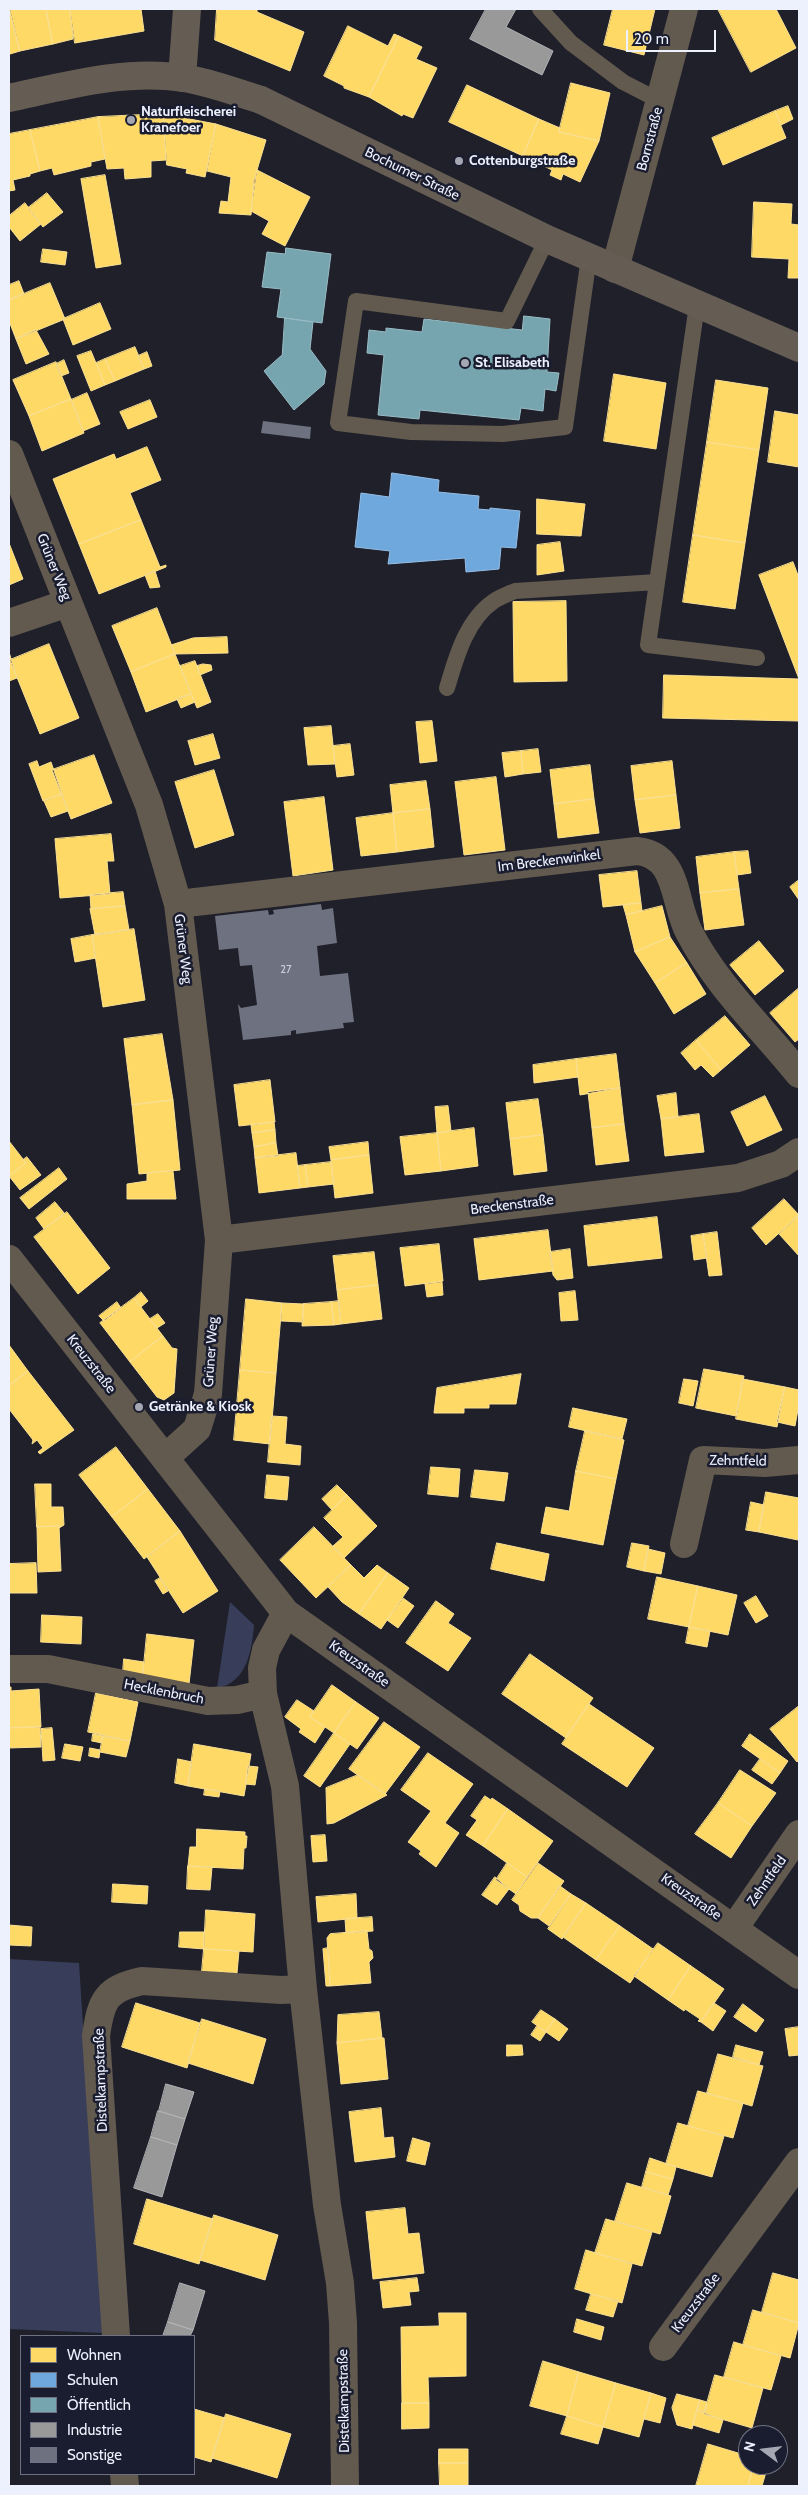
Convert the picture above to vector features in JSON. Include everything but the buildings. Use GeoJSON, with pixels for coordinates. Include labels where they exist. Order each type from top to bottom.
{"type":"FeatureCollection","features":[{"type":"Feature","properties":{"kind":"main road"},"geometry":{"type":"LineString","coordinates":[[182,78],[187,9]]}},
{"type":"Feature","properties":{"kind":"main road","name":"Bochumer Straße"},"geometry":{"type":"LineString","coordinates":[[9,98],[102,79],[149,75],[182,78],[213,84],[261,100],[547,239],[799,348]]}},
{"type":"Feature","properties":{"kind":"street","name":"Bornstraße"},"geometry":{"type":"LineString","coordinates":[[615,269],[684,9]]}},
{"type":"Feature","properties":{"kind":"street","name":"Grüner Weg"},"geometry":{"type":"LineString","coordinates":[[9,454],[149,805],[178,904],[219,1240],[208,1394],[197,1429],[165,1458]]}},
{"type":"Feature","properties":{"kind":"street"},"geometry":{"type":"LineString","coordinates":[[9,624],[68,603]]}},
{"type":"Feature","properties":{"kind":"street","name":"Im Breckenwinkel"},"geometry":{"type":"LineString","coordinates":[[178,904],[637,851],[647,852],[666,865],[688,931],[724,986],[799,1074]]}},
{"type":"Feature","properties":{"kind":"street","name":"Breckenstraße"},"geometry":{"type":"LineString","coordinates":[[219,1240],[738,1178],[781,1164],[799,1152]]}},
{"type":"Feature","properties":{"kind":"street","name":"Kreuzstraße"},"geometry":{"type":"LineString","coordinates":[[9,1259],[286,1613],[735,1927],[799,1975]]}},
{"type":"Feature","properties":{"kind":"street","name":"Zehntfeld"},"geometry":{"type":"LineString","coordinates":[[684,1544],[703,1460],[765,1463],[799,1460]]}},
{"type":"Feature","properties":{"kind":"street"},"geometry":{"type":"LineString","coordinates":[[264,1694],[262,1668],[266,1650],[286,1613]]}},
{"type":"Feature","properties":{"kind":"street","name":"Hecklenbruch"},"geometry":{"type":"LineString","coordinates":[[9,1669],[48,1669],[208,1701],[237,1700],[264,1694]]}},
{"type":"Feature","properties":{"kind":"street","name":"Distelkampstraße"},"geometry":{"type":"LineString","coordinates":[[264,1694],[285,1786],[303,1989],[327,2205],[340,2291],[343,2322],[346,2486]]}},
{"type":"Feature","properties":{"kind":"street","name":"Zehntfeld"},"geometry":{"type":"LineString","coordinates":[[735,1927],[799,1834]]}},
{"type":"Feature","properties":{"kind":"street","name":"Distelkampstraße"},"geometry":{"type":"LineString","coordinates":[[116,2335],[96,2036],[99,2014],[107,1998],[122,1985],[142,1980],[280,1990],[303,1989]]}},
{"type":"Feature","properties":{"kind":"street","name":"Kreuzstraße"},"geometry":{"type":"LineString","coordinates":[[663,2347],[799,2162]]}},
{"type":"Feature","properties":{"kind":"lane"},"geometry":{"type":"LineString","coordinates":[[540,9],[571,43],[623,82],[660,101]]}},
{"type":"Feature","properties":{"kind":"lane"},"geometry":{"type":"LineString","coordinates":[[547,239],[507,321],[356,301],[338,423],[411,432],[503,434],[566,427],[589,258]]}},
{"type":"Feature","properties":{"kind":"lane"},"geometry":{"type":"LineString","coordinates":[[697,305],[648,645],[757,658]]}},
{"type":"Feature","properties":{"kind":"lane"},"geometry":{"type":"LineString","coordinates":[[447,688],[457,654],[473,622],[493,601],[515,591],[657,582]]}},
{"type":"Feature","properties":{"kind":"shaded area"},"geometry":{"type":"Polygon","coordinates":[[[230,1602],[254,1625],[252,1645],[246,1664],[235,1680],[217,1688],[230,1602]]]}},
{"type":"Feature","properties":{"kind":"shaded area"},"geometry":{"type":"Polygon","coordinates":[[[9,1959],[79,1963],[103,2333],[9,2329],[9,1959]]]}},
{"type":"Feature","properties":{"kind":"place","name":"Naturfleischerei Kranefoer"},"geometry":{"type":"Point","coordinates":[131,120]}},
{"type":"Feature","properties":{"kind":"place","name":"Cottenburgstraße"},"geometry":{"type":"Point","coordinates":[459,161]}},
{"type":"Feature","properties":{"kind":"place","name":"St. Elisabeth"},"geometry":{"type":"Point","coordinates":[465,363]}},
{"type":"Feature","properties":{"kind":"place","name":"Getränke & Kiosk"},"geometry":{"type":"Point","coordinates":[139,1407]}}]}
